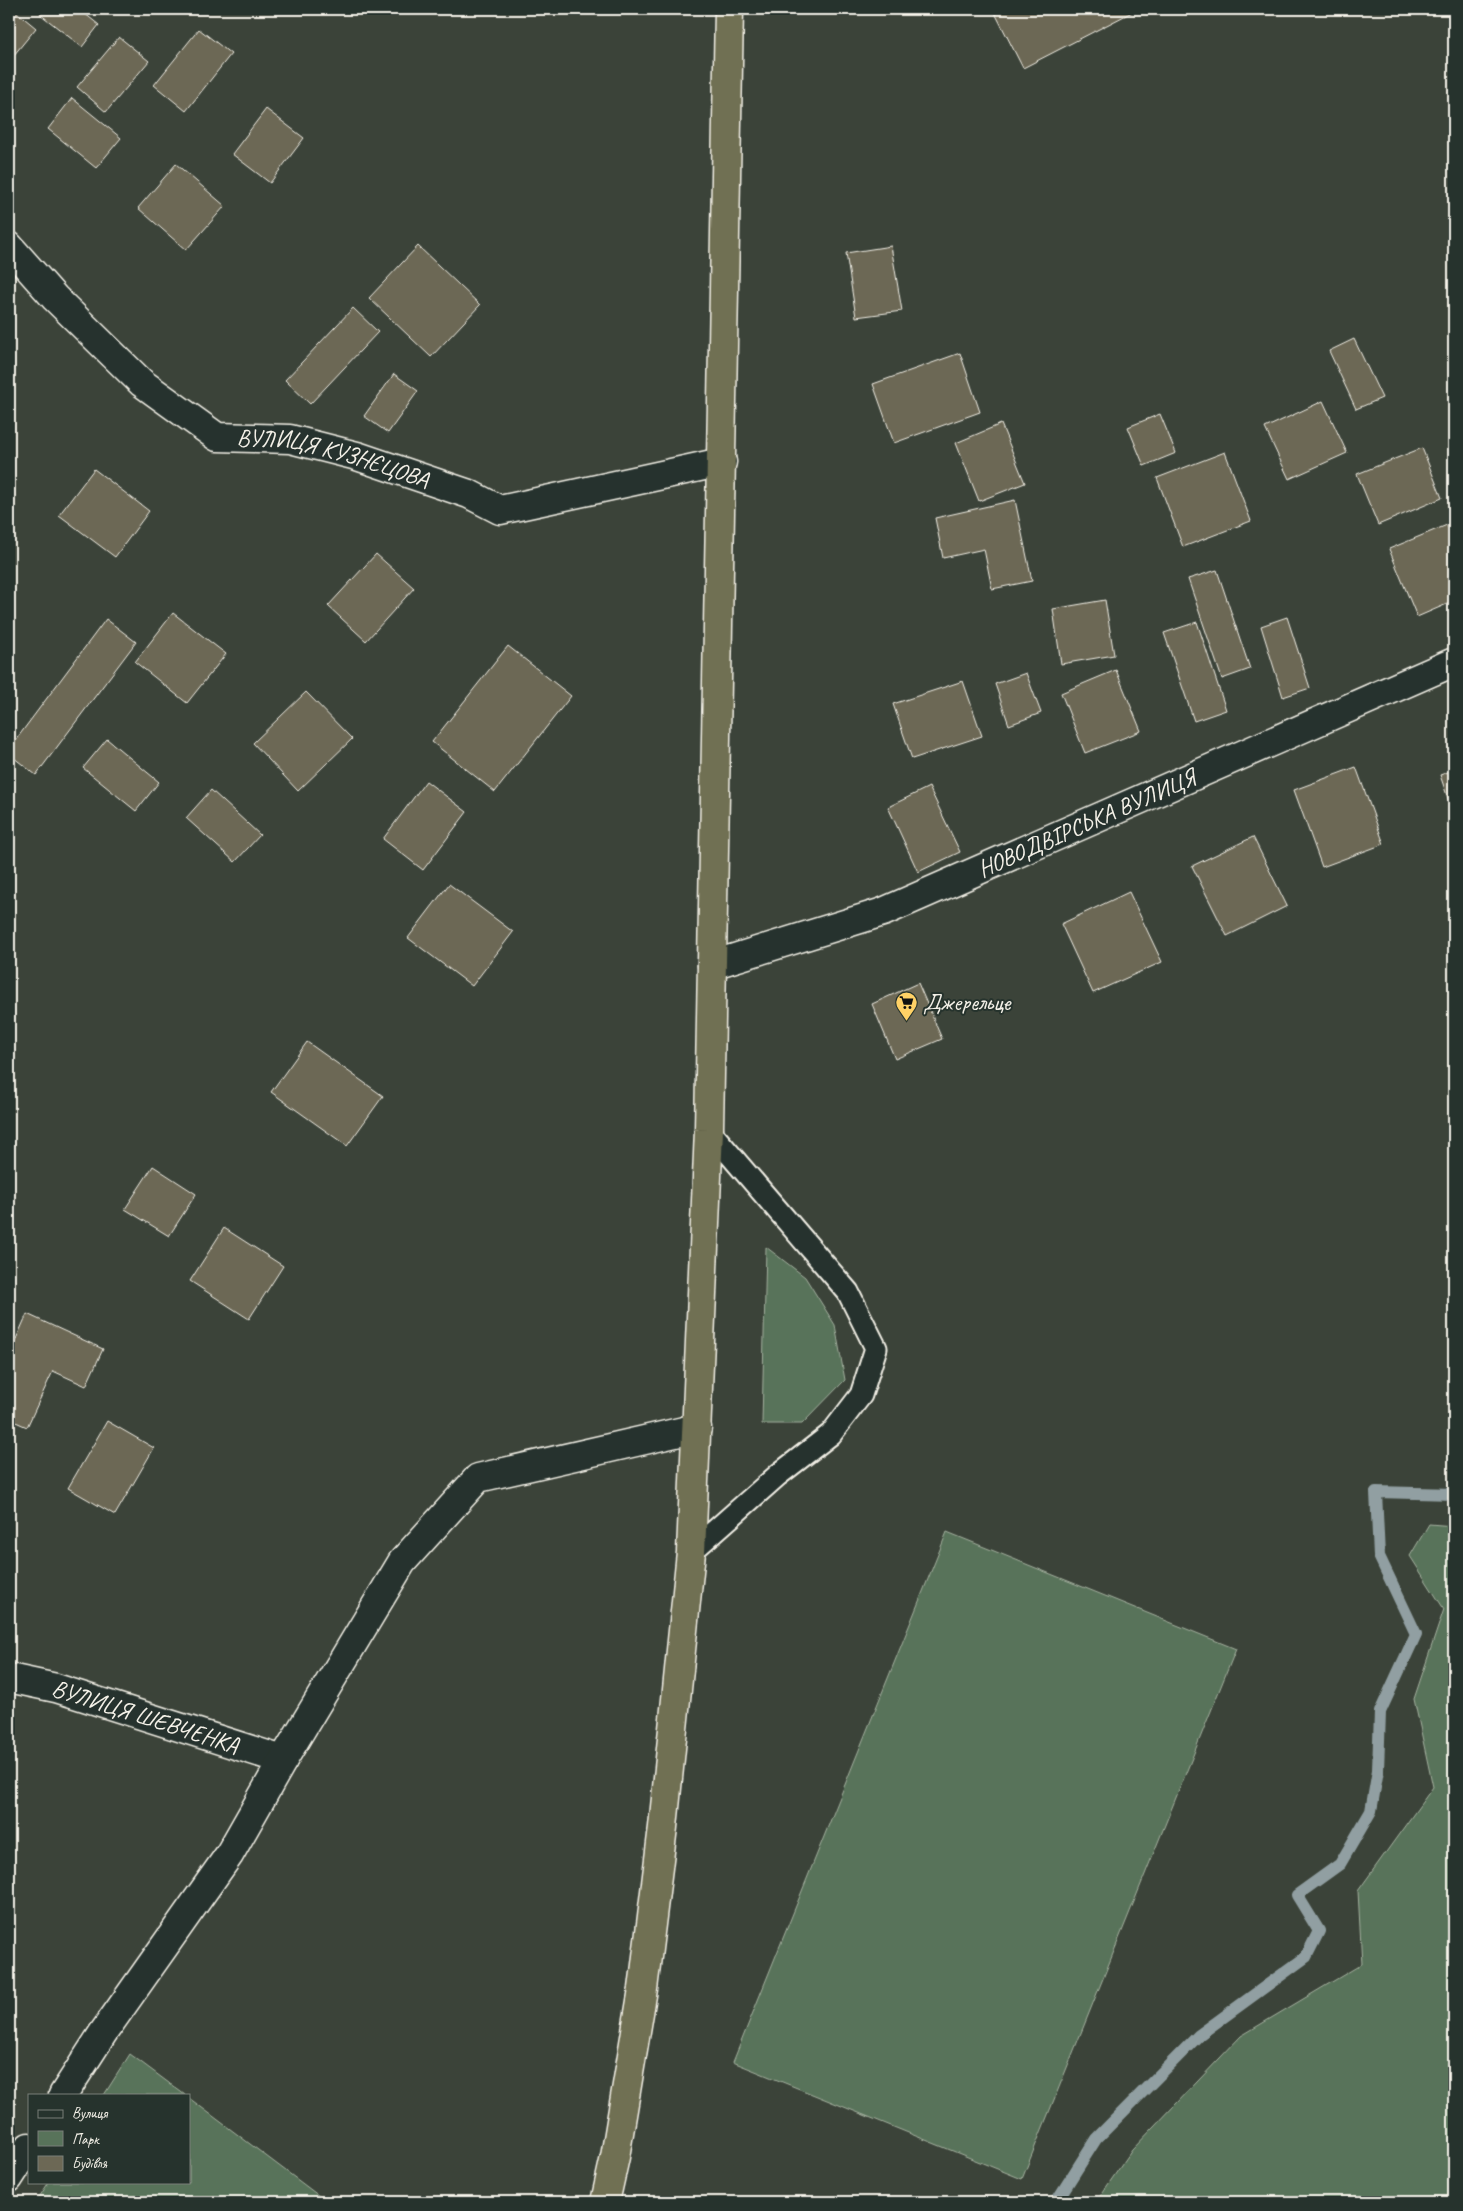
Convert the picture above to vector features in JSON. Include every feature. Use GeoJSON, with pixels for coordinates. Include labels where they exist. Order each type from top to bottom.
{"type":"FeatureCollection","features":[{"type":"Feature","properties":{"kind":"highway"},"geometry":{"type":"LineString","coordinates":[[605,2202],[615,2157],[643,1990],[663,1827],[690,1552],[709,1130],[729,9]]}},
{"type":"Feature","properties":{"kind":"street","name":"ВУЛИЦЯ КУЗНЄЦОВА"},"geometry":{"type":"LineString","coordinates":[[9,246],[55,298],[142,383],[217,437],[290,439],[357,456],[469,494],[500,510],[722,462]]}},
{"type":"Feature","properties":{"kind":"street","name":"НОВОДВІРСЬКА ВУЛИЦЯ"},"geometry":{"type":"LineString","coordinates":[[712,966],[882,912],[1454,662]]}},
{"type":"Feature","properties":{"kind":"street"},"geometry":{"type":"LineString","coordinates":[[64,2094],[103,2033],[228,1855],[402,1562],[478,1478],[697,1428]]}},
{"type":"Feature","properties":{"kind":"street","name":"ВУЛИЦЯ ШЕВЧЕНКА"},"geometry":{"type":"LineString","coordinates":[[9,1678],[56,1688],[283,1760]]}},
{"type":"Feature","properties":{"kind":"street"},"geometry":{"type":"LineString","coordinates":[[9,2178],[28,2150]]}},
{"type":"Feature","properties":{"kind":"lane"},"geometry":{"type":"LineString","coordinates":[[690,1552],[778,1475],[831,1434],[861,1395],[876,1348],[848,1292],[709,1130]]}},
{"type":"Feature","properties":{"kind":"green space"},"geometry":{"type":"Polygon","coordinates":[[[766,1247],[805,1277],[835,1325],[845,1380],[802,1424],[762,1424],[766,1247]]]}},
{"type":"Feature","properties":{"kind":"green space"},"geometry":{"type":"Polygon","coordinates":[[[1429,1524],[1454,1526],[1454,2202],[1096,2202],[1132,2150],[1241,2036],[1362,1964],[1358,1891],[1433,1787],[1414,1699],[1444,1609],[1410,1556],[1429,1524]]]}},
{"type":"Feature","properties":{"kind":"green space"},"geometry":{"type":"Polygon","coordinates":[[[947,1532],[1236,1649],[1022,2179],[733,2062],[947,1532]]]}},
{"type":"Feature","properties":{"kind":"green space"},"geometry":{"type":"Polygon","coordinates":[[[130,2054],[184,2094],[105,2094],[130,2054]]]}},
{"type":"Feature","properties":{"kind":"green space"},"geometry":{"type":"Polygon","coordinates":[[[190,2099],[327,2202],[36,2202],[48,2184],[190,2184],[190,2099]]]}},
{"type":"Feature","properties":{"kind":"building"},"geometry":{"type":"Polygon","coordinates":[[[9,9],[13,9],[36,28],[9,61],[9,9]]]}},
{"type":"Feature","properties":{"kind":"building"},"geometry":{"type":"Polygon","coordinates":[[[44,9],[79,9],[99,25],[82,47],[40,14],[44,9]]]}},
{"type":"Feature","properties":{"kind":"building"},"geometry":{"type":"Polygon","coordinates":[[[1003,9],[1138,9],[1023,68],[995,13],[1003,9]]]}},
{"type":"Feature","properties":{"kind":"building"},"geometry":{"type":"Polygon","coordinates":[[[199,29],[231,54],[186,111],[154,85],[199,29]]]}},
{"type":"Feature","properties":{"kind":"building"},"geometry":{"type":"Polygon","coordinates":[[[119,37],[149,61],[106,112],[77,87],[119,37]]]}},
{"type":"Feature","properties":{"kind":"building"},"geometry":{"type":"Polygon","coordinates":[[[72,98],[121,138],[96,168],[48,129],[72,98]]]}},
{"type":"Feature","properties":{"kind":"building"},"geometry":{"type":"Polygon","coordinates":[[[266,109],[304,138],[270,183],[232,154],[266,109]]]}},
{"type":"Feature","properties":{"kind":"building"},"geometry":{"type":"Polygon","coordinates":[[[176,164],[225,206],[186,250],[138,208],[176,164]]]}},
{"type":"Feature","properties":{"kind":"building"},"geometry":{"type":"Polygon","coordinates":[[[418,246],[480,305],[431,357],[369,298],[418,246]]]}},
{"type":"Feature","properties":{"kind":"building"},"geometry":{"type":"Polygon","coordinates":[[[891,246],[902,311],[856,317],[846,253],[891,246]]]}},
{"type":"Feature","properties":{"kind":"building"},"geometry":{"type":"Polygon","coordinates":[[[353,308],[378,332],[310,404],[285,380],[353,308]]]}},
{"type":"Feature","properties":{"kind":"building"},"geometry":{"type":"Polygon","coordinates":[[[1354,339],[1382,398],[1356,409],[1329,351],[1354,339]]]}},
{"type":"Feature","properties":{"kind":"building"},"geometry":{"type":"Polygon","coordinates":[[[960,353],[980,412],[894,443],[873,384],[960,353]]]}},
{"type":"Feature","properties":{"kind":"building"},"geometry":{"type":"Polygon","coordinates":[[[394,374],[418,391],[388,433],[364,416],[394,374]]]}},
{"type":"Feature","properties":{"kind":"building"},"geometry":{"type":"Polygon","coordinates":[[[1323,401],[1347,453],[1289,479],[1265,428],[1323,401]]]}},
{"type":"Feature","properties":{"kind":"building"},"geometry":{"type":"Polygon","coordinates":[[[1160,414],[1176,453],[1144,466],[1128,427],[1160,414]]]}},
{"type":"Feature","properties":{"kind":"building"},"geometry":{"type":"Polygon","coordinates":[[[1001,424],[1025,483],[979,501],[956,443],[1001,424]]]}},
{"type":"Feature","properties":{"kind":"building"},"geometry":{"type":"Polygon","coordinates":[[[1422,448],[1442,498],[1378,525],[1357,474],[1422,448]]]}},
{"type":"Feature","properties":{"kind":"building"},"geometry":{"type":"Polygon","coordinates":[[[1225,452],[1251,521],[1183,547],[1157,478],[1225,452]]]}},
{"type":"Feature","properties":{"kind":"building"},"geometry":{"type":"Polygon","coordinates":[[[94,469],[149,511],[115,557],[59,515],[94,469]]]}},
{"type":"Feature","properties":{"kind":"building"},"geometry":{"type":"Polygon","coordinates":[[[1015,500],[1032,581],[992,589],[984,549],[943,558],[935,518],[1015,500]]]}},
{"type":"Feature","properties":{"kind":"building"},"geometry":{"type":"Polygon","coordinates":[[[1447,525],[1454,543],[1454,601],[1417,617],[1389,549],[1447,525]]]}},
{"type":"Feature","properties":{"kind":"building"},"geometry":{"type":"Polygon","coordinates":[[[376,554],[414,588],[366,641],[328,606],[376,554]]]}},
{"type":"Feature","properties":{"kind":"building"},"geometry":{"type":"Polygon","coordinates":[[[1217,570],[1250,669],[1222,679],[1188,579],[1217,570]]]}},
{"type":"Feature","properties":{"kind":"building"},"geometry":{"type":"Polygon","coordinates":[[[1105,600],[1114,655],[1061,664],[1053,609],[1105,600]]]}},
{"type":"Feature","properties":{"kind":"building"},"geometry":{"type":"Polygon","coordinates":[[[173,613],[226,654],[187,703],[135,662],[173,613]]]}},
{"type":"Feature","properties":{"kind":"building"},"geometry":{"type":"Polygon","coordinates":[[[1287,617],[1310,688],[1283,697],[1261,626],[1287,617]]]}},
{"type":"Feature","properties":{"kind":"building"},"geometry":{"type":"Polygon","coordinates":[[[106,619],[136,642],[36,775],[9,754],[9,749],[106,619]]]}},
{"type":"Feature","properties":{"kind":"building"},"geometry":{"type":"Polygon","coordinates":[[[1197,622],[1226,710],[1194,721],[1164,633],[1197,622]]]}},
{"type":"Feature","properties":{"kind":"building"},"geometry":{"type":"Polygon","coordinates":[[[508,646],[571,696],[495,792],[432,742],[508,646]]]}},
{"type":"Feature","properties":{"kind":"building"},"geometry":{"type":"Polygon","coordinates":[[[1116,670],[1141,731],[1085,753],[1061,693],[1116,670]]]}},
{"type":"Feature","properties":{"kind":"building"},"geometry":{"type":"Polygon","coordinates":[[[1026,673],[1041,713],[1009,725],[995,684],[1026,673]]]}},
{"type":"Feature","properties":{"kind":"building"},"geometry":{"type":"Polygon","coordinates":[[[963,681],[982,736],[912,759],[893,704],[963,681]]]}},
{"type":"Feature","properties":{"kind":"building"},"geometry":{"type":"Polygon","coordinates":[[[306,692],[352,739],[298,791],[253,743],[306,692]]]}},
{"type":"Feature","properties":{"kind":"building"},"geometry":{"type":"Polygon","coordinates":[[[107,739],[159,782],[136,811],[83,768],[107,739]]]}},
{"type":"Feature","properties":{"kind":"building"},"geometry":{"type":"Polygon","coordinates":[[[1356,767],[1384,844],[1322,867],[1294,790],[1356,767]]]}},
{"type":"Feature","properties":{"kind":"building"},"geometry":{"type":"Polygon","coordinates":[[[1454,770],[1454,816],[1440,775],[1454,770]]]}},
{"type":"Feature","properties":{"kind":"building"},"geometry":{"type":"Polygon","coordinates":[[[426,781],[467,812],[423,870],[383,839],[426,781]]]}},
{"type":"Feature","properties":{"kind":"building"},"geometry":{"type":"Polygon","coordinates":[[[929,787],[960,852],[918,872],[888,807],[929,787]]]}},
{"type":"Feature","properties":{"kind":"building"},"geometry":{"type":"Polygon","coordinates":[[[211,790],[260,835],[235,862],[186,818],[211,790]]]}},
{"type":"Feature","properties":{"kind":"building"},"geometry":{"type":"Polygon","coordinates":[[[1253,837],[1287,906],[1227,936],[1192,866],[1253,837]]]}},
{"type":"Feature","properties":{"kind":"building"},"geometry":{"type":"Polygon","coordinates":[[[449,884],[513,932],[472,986],[408,938],[449,884]]]}},
{"type":"Feature","properties":{"kind":"building"},"geometry":{"type":"Polygon","coordinates":[[[1129,892],[1162,962],[1093,993],[1061,924],[1129,892]]]}},
{"type":"Feature","properties":{"kind":"building","name":"Джерельце"},"geometry":{"type":"Polygon","coordinates":[[[918,983],[942,1039],[895,1059],[872,1004],[918,983]]]}},
{"type":"Feature","properties":{"kind":"building"},"geometry":{"type":"Polygon","coordinates":[[[307,1042],[383,1096],[347,1146],[271,1092],[307,1042]]]}},
{"type":"Feature","properties":{"kind":"building"},"geometry":{"type":"Polygon","coordinates":[[[153,1166],[196,1194],[169,1236],[125,1209],[153,1166]]]}},
{"type":"Feature","properties":{"kind":"building"},"geometry":{"type":"Polygon","coordinates":[[[224,1228],[283,1266],[249,1319],[190,1281],[224,1228]]]}},
{"type":"Feature","properties":{"kind":"building"},"geometry":{"type":"Polygon","coordinates":[[[27,1314],[103,1349],[86,1386],[53,1371],[27,1427],[9,1419],[9,1355],[27,1314]]]}},
{"type":"Feature","properties":{"kind":"building"},"geometry":{"type":"Polygon","coordinates":[[[107,1421],[154,1448],[115,1515],[68,1488],[107,1421]]]}},
{"type":"Feature","properties":{"kind":"waterway"},"geometry":{"type":"LineString","coordinates":[[1056,2202],[1096,2139],[1199,2035],[1306,1957],[1319,1931],[1297,1895],[1340,1864],[1371,1811],[1378,1770],[1380,1712],[1416,1634],[1379,1556],[1376,1492],[1454,1494]]}},
{"type":"Feature","properties":{"kind":"place","name":"Джерельце"},"geometry":{"type":"Point","coordinates":[907,1021]}}]}
